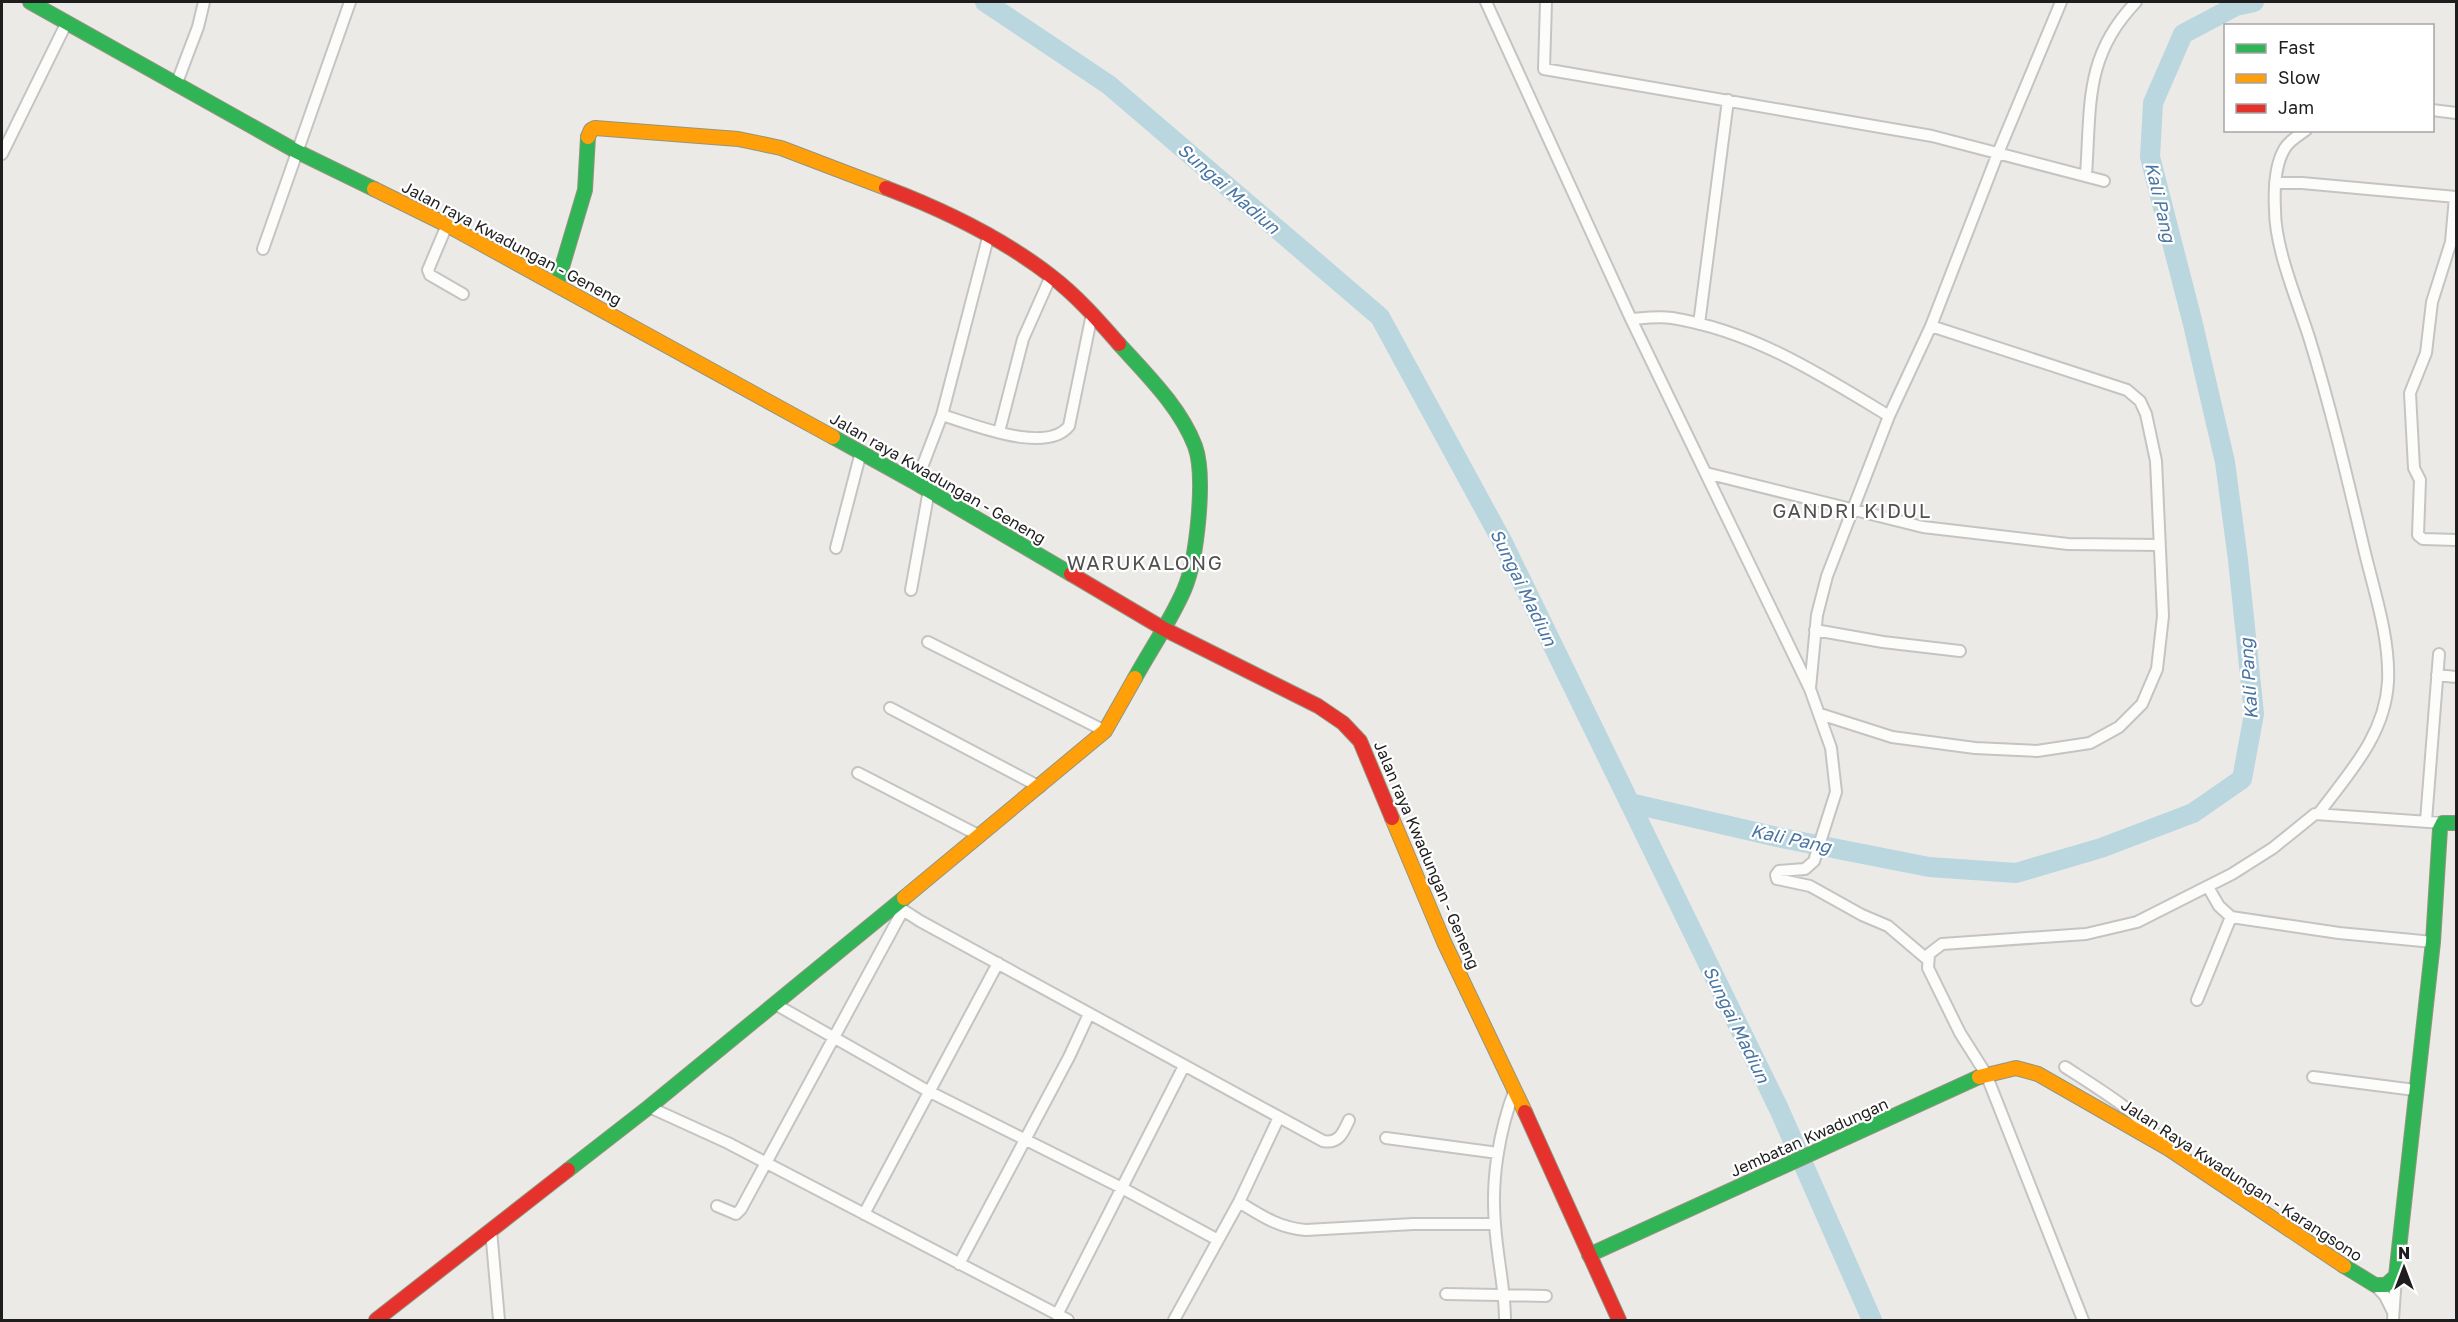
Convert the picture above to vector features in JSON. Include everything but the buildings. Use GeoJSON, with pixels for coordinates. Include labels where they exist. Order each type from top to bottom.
{"type":"FeatureCollection","features":[{"type":"Feature","properties":{"kind":"main road","name":"Jalan raya Kwadungan - Geneng"},"geometry":{"type":"LineString","coordinates":[[30,2],[296,151],[447,225],[557,284],[922,486],[1164,629],[1318,706],[1343,723],[1360,741],[1444,942],[1515,1089],[1619,1320]]}},
{"type":"Feature","properties":{"kind":"main road"},"geometry":{"type":"LineString","coordinates":[[376,1320],[900,907],[1105,731],[1185,589],[1197,535],[1200,469],[1196,447],[1179,417],[1145,373],[1092,314],[1051,276],[989,234],[892,190],[781,148],[738,139],[595,128],[591,130],[587,141],[585,187],[574,234],[557,284]]}},
{"type":"Feature","properties":{"kind":"main road"},"geometry":{"type":"LineString","coordinates":[[2374,1285],[2386,1285],[2396,1276],[2433,942],[2440,829],[2450,823]]}},
{"type":"Feature","properties":{"kind":"main road","name":"Jalan Raya Kwadungan - Karangsono"},"geometry":{"type":"LineString","coordinates":[[1966,1084],[1986,1074],[2016,1068],[2038,1074],[2169,1149],[2374,1285]]}},
{"type":"Feature","properties":{"kind":"main road","name":"Jembatan Kwadungan"},"geometry":{"type":"LineString","coordinates":[[1589,1255],[1966,1084]]}},
{"type":"Feature","properties":{"kind":"street"},"geometry":{"type":"LineString","coordinates":[[176,85],[198,27],[204,2]]}},
{"type":"Feature","properties":{"kind":"street"},"geometry":{"type":"LineString","coordinates":[[263,249],[350,2]]}},
{"type":"Feature","properties":{"kind":"street"},"geometry":{"type":"LineString","coordinates":[[1486,2],[1631,319],[1820,714],[1831,748],[1836,792],[1814,861],[1805,869],[1779,871],[1776,875],[1777,879],[1810,886],[1862,915],[1888,926],[1928,960]]}},
{"type":"Feature","properties":{"kind":"street"},"geometry":{"type":"LineString","coordinates":[[1546,2],[1544,69],[1882,126],[2104,181]]}},
{"type":"Feature","properties":{"kind":"street"},"geometry":{"type":"LineString","coordinates":[[1810,689],[1815,630],[1827,576],[1889,416],[1931,326],[1998,153],[2061,2]]}},
{"type":"Feature","properties":{"kind":"street"},"geometry":{"type":"LineString","coordinates":[[2086,175],[2093,84],[2098,58],[2119,19],[2136,2]]}},
{"type":"Feature","properties":{"kind":"street"},"geometry":{"type":"LineString","coordinates":[[2,154],[67,22]]}},
{"type":"Feature","properties":{"kind":"street"},"geometry":{"type":"LineString","coordinates":[[1699,324],[1728,100]]}},
{"type":"Feature","properties":{"kind":"street"},"geometry":{"type":"LineString","coordinates":[[2434,110],[2457,113]]}},
{"type":"Feature","properties":{"kind":"street"},"geometry":{"type":"LineString","coordinates":[[2083,1320],[1986,1074],[1960,1033],[1928,968],[1928,960],[1933,949],[1941,944],[2086,934],[2137,922],[2208,887],[2273,848],[2301,824],[2319,813],[2374,738],[2384,710],[2388,682],[2386,645],[2352,499],[2312,346],[2278,238],[2274,212],[2275,183],[2285,147],[2304,132]]}},
{"type":"Feature","properties":{"kind":"street"},"geometry":{"type":"LineString","coordinates":[[2275,183],[2302,183],[2456,197],[2451,242],[2432,302],[2426,353],[2413,386],[2410,404],[2414,468],[2420,480],[2418,535],[2423,539],[2457,540]]}},
{"type":"Feature","properties":{"kind":"street"},"geometry":{"type":"LineString","coordinates":[[447,225],[428,270],[430,275],[463,294]]}},
{"type":"Feature","properties":{"kind":"street"},"geometry":{"type":"LineString","coordinates":[[911,590],[922,486],[989,234]]}},
{"type":"Feature","properties":{"kind":"street"},"geometry":{"type":"LineString","coordinates":[[999,432],[1023,339],[1051,276]]}},
{"type":"Feature","properties":{"kind":"street"},"geometry":{"type":"LineString","coordinates":[[942,415],[999,432],[1037,439],[1064,433],[1069,426],[1092,314]]}},
{"type":"Feature","properties":{"kind":"street"},"geometry":{"type":"LineString","coordinates":[[1631,319],[1670,318],[1726,330],[1761,343],[1807,367],[1889,416]]}},
{"type":"Feature","properties":{"kind":"street"},"geometry":{"type":"LineString","coordinates":[[1820,714],[1892,737],[1975,748],[2037,751],[2090,743],[2119,727],[2142,704],[2157,669],[2163,616],[2156,460],[2146,414],[2140,401],[2127,390],[1931,326]]}},
{"type":"Feature","properties":{"kind":"street"},"geometry":{"type":"LineString","coordinates":[[836,548],[861,452]]}},
{"type":"Feature","properties":{"kind":"street"},"geometry":{"type":"LineString","coordinates":[[1706,473],[1923,527],[2068,544],[2159,545]]}},
{"type":"Feature","properties":{"kind":"street"},"geometry":{"type":"LineString","coordinates":[[1815,630],[1883,642],[1960,651]]}},
{"type":"Feature","properties":{"kind":"street"},"geometry":{"type":"LineString","coordinates":[[928,642],[1105,731]]}},
{"type":"Feature","properties":{"kind":"street"},"geometry":{"type":"LineString","coordinates":[[2426,821],[2439,654]]}},
{"type":"Feature","properties":{"kind":"street"},"geometry":{"type":"LineString","coordinates":[[2437,675],[2457,676]]}},
{"type":"Feature","properties":{"kind":"street"},"geometry":{"type":"LineString","coordinates":[[890,708],[1040,788]]}},
{"type":"Feature","properties":{"kind":"street"},"geometry":{"type":"LineString","coordinates":[[858,773],[980,836]]}},
{"type":"Feature","properties":{"kind":"street"},"geometry":{"type":"LineString","coordinates":[[2319,813],[2450,823]]}},
{"type":"Feature","properties":{"kind":"street"},"geometry":{"type":"LineString","coordinates":[[2208,887],[2219,906],[2231,917],[2339,933],[2433,942]]}},
{"type":"Feature","properties":{"kind":"street"},"geometry":{"type":"LineString","coordinates":[[717,1206],[731,1214],[736,1214],[741,1209],[836,1038],[900,907],[1089,1014],[1323,1141],[1331,1142],[1340,1138],[1349,1120]]}},
{"type":"Feature","properties":{"kind":"street"},"geometry":{"type":"LineString","coordinates":[[2197,999],[2231,917]]}},
{"type":"Feature","properties":{"kind":"street"},"geometry":{"type":"LineString","coordinates":[[864,1214],[998,963]]}},
{"type":"Feature","properties":{"kind":"street"},"geometry":{"type":"LineString","coordinates":[[776,1004],[928,1091],[1122,1188],[1218,1240]]}},
{"type":"Feature","properties":{"kind":"street"},"geometry":{"type":"LineString","coordinates":[[959,1264],[1070,1057],[1089,1014]]}},
{"type":"Feature","properties":{"kind":"street"},"geometry":{"type":"LineString","coordinates":[[1057,1315],[1184,1066]]}},
{"type":"Feature","properties":{"kind":"street"},"geometry":{"type":"LineString","coordinates":[[2065,1067],[2125,1108],[2152,1130],[2169,1149]]}},
{"type":"Feature","properties":{"kind":"street"},"geometry":{"type":"LineString","coordinates":[[2313,1077],[2415,1090]]}},
{"type":"Feature","properties":{"kind":"street"},"geometry":{"type":"LineString","coordinates":[[1505,1320],[1505,1296],[1494,1224],[1494,1186],[1502,1130],[1515,1089]]}},
{"type":"Feature","properties":{"kind":"street"},"geometry":{"type":"LineString","coordinates":[[649,1107],[728,1143],[1068,1320]]}},
{"type":"Feature","properties":{"kind":"street"},"geometry":{"type":"LineString","coordinates":[[1174,1320],[1239,1202],[1279,1118]]}},
{"type":"Feature","properties":{"kind":"street"},"geometry":{"type":"LineString","coordinates":[[1386,1138],[1498,1153]]}},
{"type":"Feature","properties":{"kind":"street"},"geometry":{"type":"LineString","coordinates":[[1239,1202],[1275,1225],[1288,1229],[1413,1224],[1494,1224]]}},
{"type":"Feature","properties":{"kind":"street"},"geometry":{"type":"LineString","coordinates":[[491,1230],[499,1320]]}},
{"type":"Feature","properties":{"kind":"street"},"geometry":{"type":"LineString","coordinates":[[2393,1317],[2396,1276]]}},
{"type":"Feature","properties":{"kind":"street"},"geometry":{"type":"LineString","coordinates":[[2374,1285],[2385,1296],[2393,1317]]}},
{"type":"Feature","properties":{"kind":"street"},"geometry":{"type":"LineString","coordinates":[[1446,1294],[1546,1296]]}},
{"type":"Feature","properties":{"kind":"waterway","name":"Sungai Madiun"},"geometry":{"type":"LineString","coordinates":[[985,2],[1109,85],[1380,317],[1502,541],[1779,1109],[1872,1320]]}},
{"type":"Feature","properties":{"kind":"waterway","name":"Kali Pang"},"geometry":{"type":"LineString","coordinates":[[1630,803],[1777,837],[1929,867],[2016,873],[2101,848],[2193,813],[2242,779],[2254,714],[2225,462],[2192,320],[2150,157],[2153,103],[2183,34],[2236,6],[2254,2]]}},
{"type":"Feature","properties":{"kind":"traffic: fast"},"geometry":{"type":"LineString","coordinates":[[30,2],[296,151],[374,189]]}},
{"type":"Feature","properties":{"kind":"traffic: fast"},"geometry":{"type":"LineString","coordinates":[[557,284],[585,190],[588,137]]}},
{"type":"Feature","properties":{"kind":"traffic: fast"},"geometry":{"type":"LineString","coordinates":[[1119,344],[1162,392],[1181,418],[1195,446],[1200,477],[1196,539],[1189,576],[1173,612],[1135,678]]}},
{"type":"Feature","properties":{"kind":"traffic: fast"},"geometry":{"type":"LineString","coordinates":[[833,437],[1071,574]]}},
{"type":"Feature","properties":{"kind":"traffic: fast"},"geometry":{"type":"LineString","coordinates":[[2344,1266],[2375,1285],[2386,1285],[2396,1276],[2433,942],[2440,829],[2443,823],[2456,823]]}},
{"type":"Feature","properties":{"kind":"traffic: fast"},"geometry":{"type":"LineString","coordinates":[[568,1170],[649,1107],[904,898]]}},
{"type":"Feature","properties":{"kind":"traffic: fast"},"geometry":{"type":"LineString","coordinates":[[1589,1255],[1979,1077]]}},
{"type":"Feature","properties":{"kind":"traffic: slow"},"geometry":{"type":"LineString","coordinates":[[588,137],[591,130],[595,128],[738,139],[781,148],[886,188]]}},
{"type":"Feature","properties":{"kind":"traffic: slow"},"geometry":{"type":"LineString","coordinates":[[374,189],[447,225],[833,437]]}},
{"type":"Feature","properties":{"kind":"traffic: slow"},"geometry":{"type":"LineString","coordinates":[[904,898],[1105,731],[1135,678]]}},
{"type":"Feature","properties":{"kind":"traffic: slow"},"geometry":{"type":"LineString","coordinates":[[1392,818],[1444,942],[1525,1112]]}},
{"type":"Feature","properties":{"kind":"traffic: slow"},"geometry":{"type":"LineString","coordinates":[[1979,1077],[2016,1068],[2038,1074],[2169,1149],[2344,1266]]}},
{"type":"Feature","properties":{"kind":"traffic: jam"},"geometry":{"type":"LineString","coordinates":[[886,188],[972,226],[1013,249],[1070,292],[1119,344]]}},
{"type":"Feature","properties":{"kind":"traffic: jam"},"geometry":{"type":"LineString","coordinates":[[1071,574],[1164,629],[1318,706],[1343,723],[1360,741],[1392,818]]}},
{"type":"Feature","properties":{"kind":"traffic: jam"},"geometry":{"type":"LineString","coordinates":[[1525,1112],[1619,1320]]}},
{"type":"Feature","properties":{"kind":"traffic: jam"},"geometry":{"type":"LineString","coordinates":[[376,1320],[568,1170]]}},
{"type":"Feature","properties":{"kind":"district","name":"GANDRI KIDUL"},"geometry":{"type":"Point","coordinates":[1852,510]}},
{"type":"Feature","properties":{"kind":"district","name":"WARUKALONG"},"geometry":{"type":"Point","coordinates":[1145,562]}}]}
